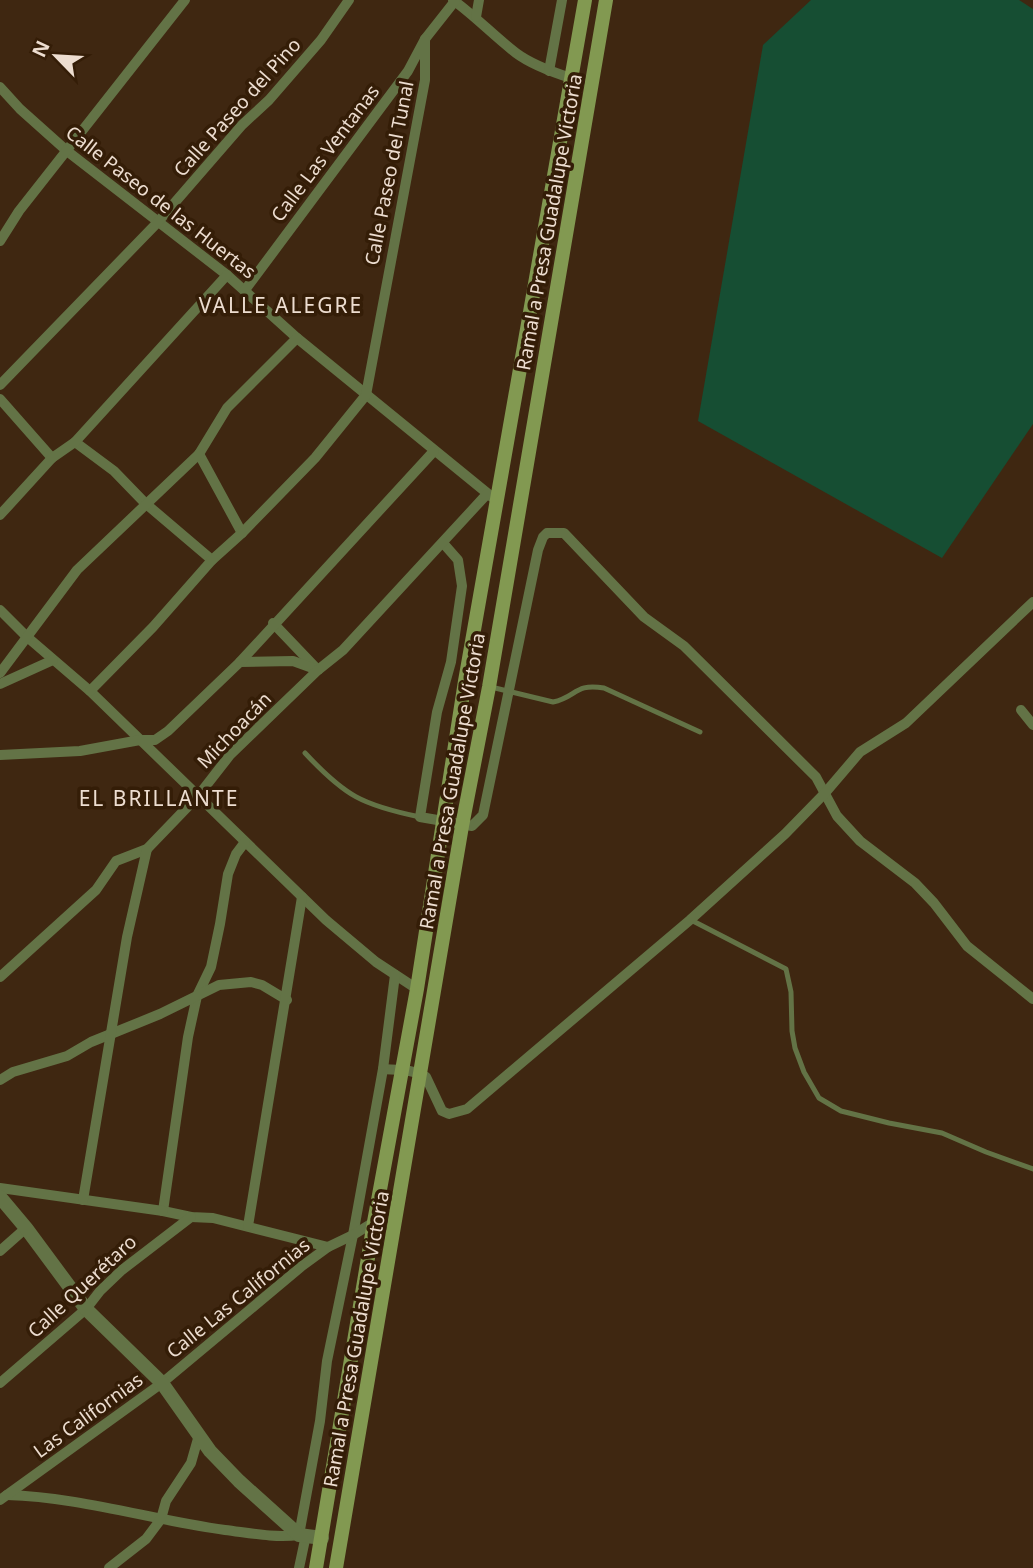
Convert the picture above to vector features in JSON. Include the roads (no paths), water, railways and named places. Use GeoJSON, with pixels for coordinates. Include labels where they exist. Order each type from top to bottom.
{"type":"FeatureCollection","features":[{"type":"Feature","properties":{"kind":"main road","name":"Ramal a Presa Guadalupe Victoria"},"geometry":{"type":"LineString","coordinates":[[317,1568],[374,1222],[417,989],[492,497],[585,0]]}},
{"type":"Feature","properties":{"kind":"main road","name":"Ramal a Presa Guadalupe Victoria"},"geometry":{"type":"LineString","coordinates":[[336,1568],[606,0]]}},
{"type":"Feature","properties":{"kind":"street"},"geometry":{"type":"LineString","coordinates":[[0,241],[19,211],[185,0]]}},
{"type":"Feature","properties":{"kind":"street","name":"Calle Paseo del Pino"},"geometry":{"type":"LineString","coordinates":[[0,385],[157,223],[243,125],[293,73],[321,40],[349,0]]}},
{"type":"Feature","properties":{"kind":"street"},"geometry":{"type":"LineString","coordinates":[[476,17],[479,0]]}},
{"type":"Feature","properties":{"kind":"street"},"geometry":{"type":"LineString","coordinates":[[549,71],[562,0]]}},
{"type":"Feature","properties":{"kind":"street"},"geometry":{"type":"LineString","coordinates":[[454,1],[517,54],[549,71],[571,78]]}},
{"type":"Feature","properties":{"kind":"street","name":"Calle Las Ventanas"},"geometry":{"type":"LineString","coordinates":[[245,290],[408,71],[425,39],[454,1]]}},
{"type":"Feature","properties":{"kind":"street","name":"Calle Paseo del Tunal"},"geometry":{"type":"LineString","coordinates":[[366,395],[425,80],[425,39]]}},
{"type":"Feature","properties":{"kind":"street","name":"Calle Paseo de las Huertas"},"geometry":{"type":"LineString","coordinates":[[0,87],[67,151],[227,275],[297,338],[492,497]]}},
{"type":"Feature","properties":{"kind":"street"},"geometry":{"type":"LineString","coordinates":[[0,227],[19,211]]}},
{"type":"Feature","properties":{"kind":"street"},"geometry":{"type":"LineString","coordinates":[[0,515],[52,458],[75,442],[227,275]]}},
{"type":"Feature","properties":{"kind":"street"},"geometry":{"type":"LineString","coordinates":[[0,673],[77,570],[199,454],[227,408],[297,338]]}},
{"type":"Feature","properties":{"kind":"street"},"geometry":{"type":"LineString","coordinates":[[90,691],[153,627],[212,559],[242,533],[315,458],[366,395]]}},
{"type":"Feature","properties":{"kind":"street"},"geometry":{"type":"LineString","coordinates":[[0,399],[52,458]]}},
{"type":"Feature","properties":{"kind":"street"},"geometry":{"type":"LineString","coordinates":[[75,442],[114,471],[145,503],[212,559]]}},
{"type":"Feature","properties":{"kind":"street"},"geometry":{"type":"LineString","coordinates":[[0,755],[80,751],[140,740],[155,740],[168,731],[240,662],[273,623],[434,451]]}},
{"type":"Feature","properties":{"kind":"street"},"geometry":{"type":"LineString","coordinates":[[199,454],[242,533]]}},
{"type":"Feature","properties":{"kind":"street","name":"Michoacán"},"geometry":{"type":"LineString","coordinates":[[0,977],[96,890],[116,861],[146,849],[198,796],[230,755],[318,670],[343,650],[443,543],[492,497]]}},
{"type":"Feature","properties":{"kind":"street"},"geometry":{"type":"LineString","coordinates":[[443,543],[458,560],[461,586],[452,662],[437,712],[420,817],[472,826],[484,815],[538,550],[547,533],[565,533],[643,617],[684,646],[816,777],[837,816],[860,841],[915,883],[967,946],[1033,999]]}},
{"type":"Feature","properties":{"kind":"street"},"geometry":{"type":"LineString","coordinates":[[383,1069],[402,1070],[426,1077],[442,1111],[449,1114],[467,1109],[690,920],[825,793],[859,752],[906,723],[1033,602]]}},
{"type":"Feature","properties":{"kind":"street"},"geometry":{"type":"LineString","coordinates":[[0,610],[90,691],[349,941],[417,989]]}},
{"type":"Feature","properties":{"kind":"street"},"geometry":{"type":"LineString","coordinates":[[273,623],[318,670]]}},
{"type":"Feature","properties":{"kind":"street"},"geometry":{"type":"LineString","coordinates":[[0,684],[53,660]]}},
{"type":"Feature","properties":{"kind":"street"},"geometry":{"type":"LineString","coordinates":[[240,662],[293,661],[318,670]]}},
{"type":"Feature","properties":{"kind":"street"},"geometry":{"type":"LineString","coordinates":[[1021,710],[1033,724]]}},
{"type":"Feature","properties":{"kind":"street"},"geometry":{"type":"LineString","coordinates":[[163,1211],[188,1037],[197,996],[211,967],[228,874],[236,854],[245,842]]}},
{"type":"Feature","properties":{"kind":"street"},"geometry":{"type":"LineString","coordinates":[[83,1200],[127,937],[146,849]]}},
{"type":"Feature","properties":{"kind":"street"},"geometry":{"type":"LineString","coordinates":[[248,1226],[302,897]]}},
{"type":"Feature","properties":{"kind":"street"},"geometry":{"type":"LineString","coordinates":[[299,1568],[330,1348],[383,1069],[395,975]]}},
{"type":"Feature","properties":{"kind":"street"},"geometry":{"type":"LineString","coordinates":[[0,1080],[13,1072],[67,1056],[91,1042],[160,1014],[219,985],[251,982],[262,985],[287,1000]]}},
{"type":"Feature","properties":{"kind":"street"},"geometry":{"type":"LineString","coordinates":[[0,1188],[191,1217],[213,1217],[328,1247]]}},
{"type":"Feature","properties":{"kind":"street"},"geometry":{"type":"LineString","coordinates":[[0,1197],[86,1309],[162,1383],[210,1451],[239,1481],[303,1535]]}},
{"type":"Feature","properties":{"kind":"street","name":"Calle Querétaro"},"geometry":{"type":"LineString","coordinates":[[0,1383],[86,1309],[109,1281],[191,1217]]}},
{"type":"Feature","properties":{"kind":"street","name":"Calle Las Californias"},"geometry":{"type":"LineString","coordinates":[[162,1383],[255,1303],[328,1247],[353,1236],[374,1222]]}},
{"type":"Feature","properties":{"kind":"street"},"geometry":{"type":"LineString","coordinates":[[0,1251],[26,1228]]}},
{"type":"Feature","properties":{"kind":"street","name":"Las Californias"},"geometry":{"type":"LineString","coordinates":[[4,1497],[162,1383]]}},
{"type":"Feature","properties":{"kind":"street"},"geometry":{"type":"LineString","coordinates":[[108,1568],[146,1539],[161,1520],[166,1501],[191,1463],[199,1435]]}},
{"type":"Feature","properties":{"kind":"street"},"geometry":{"type":"LineString","coordinates":[[4,1497],[58,1499],[198,1526],[281,1537],[303,1535],[322,1538]]}},
{"type":"Feature","properties":{"kind":"lane"},"geometry":{"type":"LineString","coordinates":[[489,687],[553,702],[562,700],[581,687],[604,688],[699,732]]}},
{"type":"Feature","properties":{"kind":"lane"},"geometry":{"type":"LineString","coordinates":[[304,752],[327,776],[355,798],[420,817]]}},
{"type":"Feature","properties":{"kind":"lane"},"geometry":{"type":"LineString","coordinates":[[690,920],[786,970],[792,992],[795,1048],[804,1072],[819,1098],[841,1111],[942,1133],[1033,1169]]}},
{"type":"Feature","properties":{"kind":"district","name":"VALLE ALEGRE"},"geometry":{"type":"Point","coordinates":[281,306]}},
{"type":"Feature","properties":{"kind":"district","name":"EL BRILLANTE"},"geometry":{"type":"Point","coordinates":[159,799]}}]}
